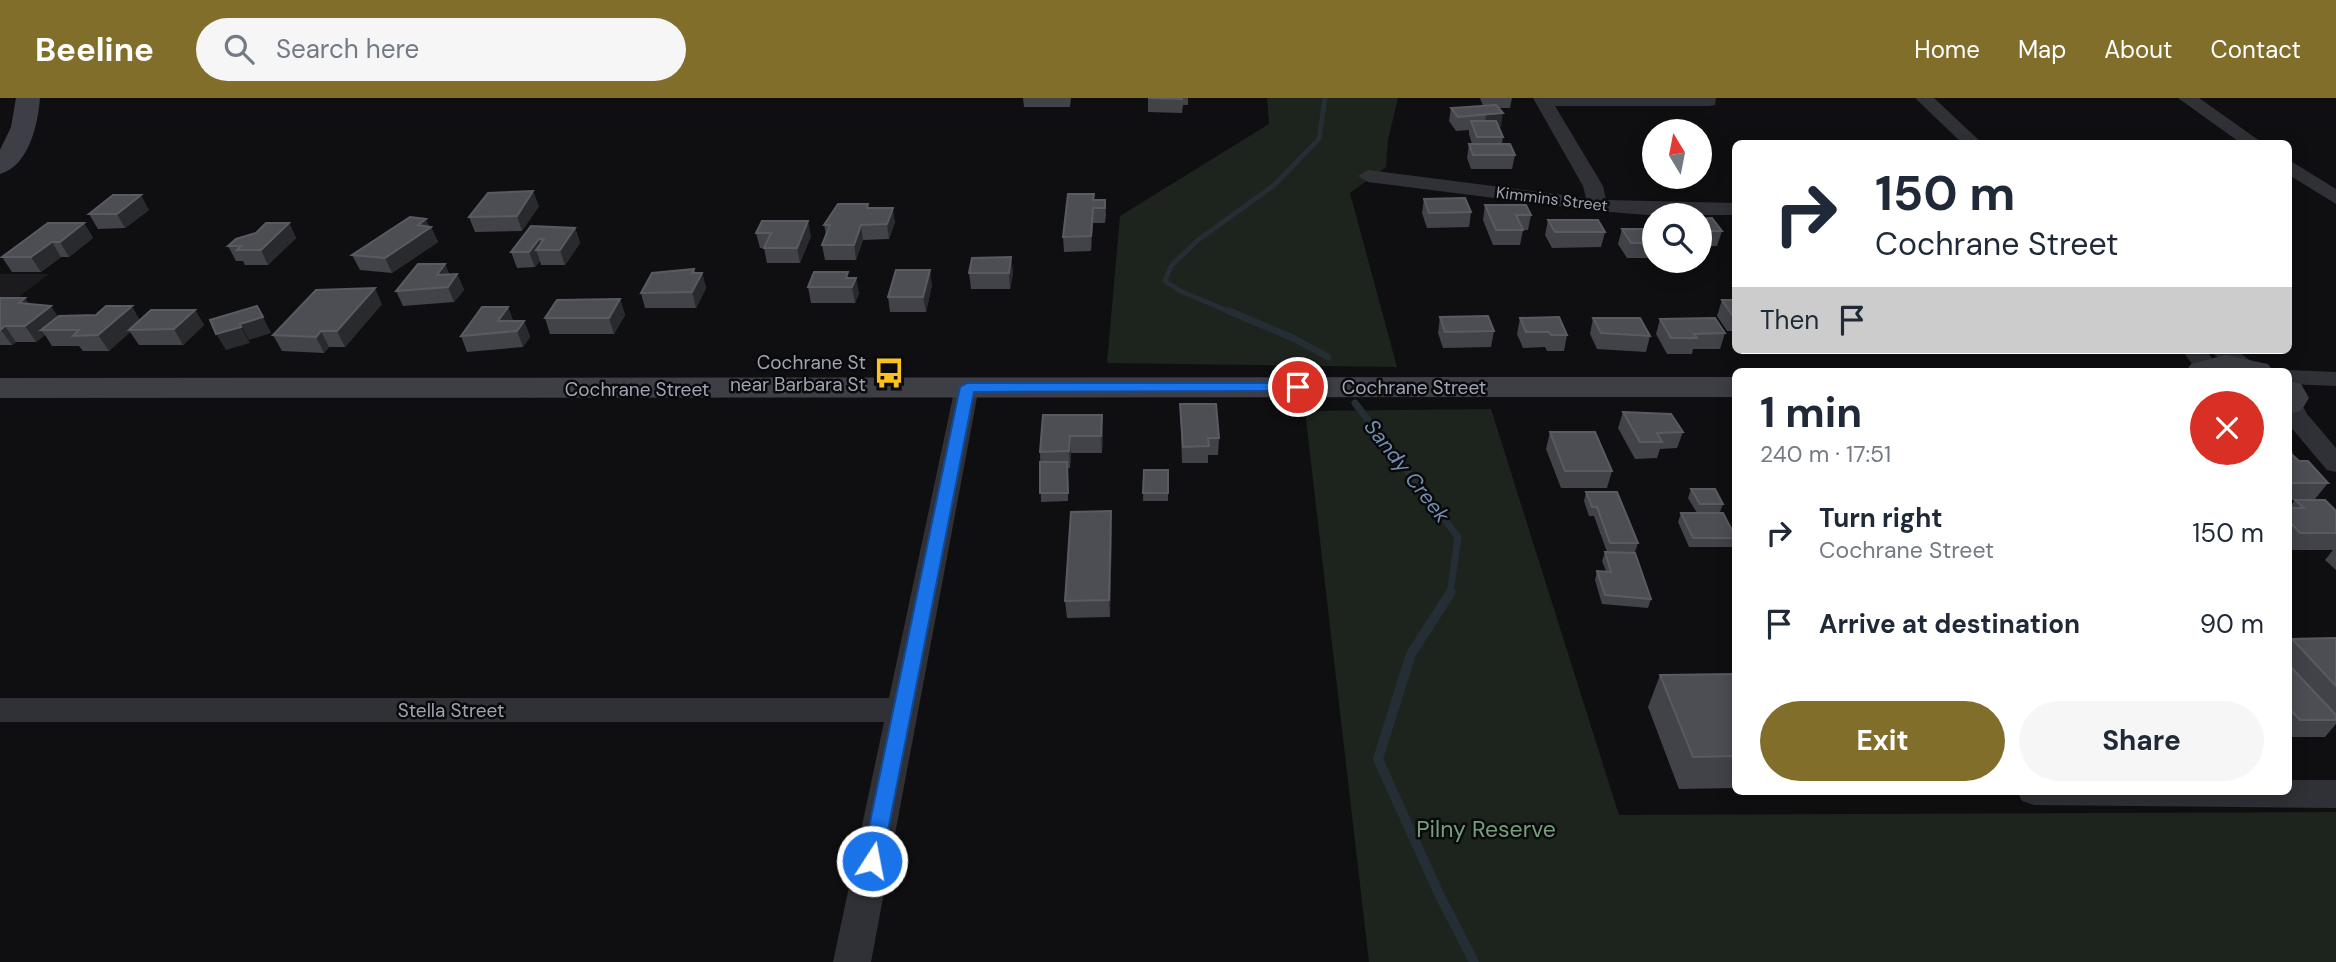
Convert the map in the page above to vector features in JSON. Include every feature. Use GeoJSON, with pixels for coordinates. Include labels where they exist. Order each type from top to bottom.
{"type":"FeatureCollection","features":[{"type":"Feature","properties":{"kind":"street"},"geometry":{"type":"LineString","coordinates":[[0,166],[16,150],[26,131],[28,98]]}},
{"type":"Feature","properties":{"kind":"street"},"geometry":{"type":"LineString","coordinates":[[1924,98],[1970,140]]}},
{"type":"Feature","properties":{"kind":"street"},"geometry":{"type":"LineString","coordinates":[[2187,98],[2249,140]]}},
{"type":"Feature","properties":{"kind":"street"},"geometry":{"type":"LineString","coordinates":[[1543,100],[1709,101]]}},
{"type":"Feature","properties":{"kind":"street"},"geometry":{"type":"LineString","coordinates":[[1543,100],[1593,186],[1598,205]]}},
{"type":"Feature","properties":{"kind":"street"},"geometry":{"type":"LineString","coordinates":[[2292,168],[2336,198]]}},
{"type":"Feature","properties":{"kind":"street","name":"Kimmins Street"},"geometry":{"type":"LineString","coordinates":[[1368,176],[1598,205],[1647,209],[1732,209]]}},
{"type":"Feature","properties":{"kind":"street"},"geometry":{"type":"LineString","coordinates":[[2206,360],[2242,368]]}},
{"type":"Feature","properties":{"kind":"street"},"geometry":{"type":"LineString","coordinates":[[2292,394],[2336,379]]}},
{"type":"Feature","properties":{"kind":"street"},"geometry":{"type":"LineString","coordinates":[[852,962],[967,387]]}},
{"type":"Feature","properties":{"kind":"street","name":"Cochrane Street"},"geometry":{"type":"LineString","coordinates":[[0,388],[1732,387]]}},
{"type":"Feature","properties":{"kind":"street"},"geometry":{"type":"LineString","coordinates":[[2292,395],[2336,390]]}},
{"type":"Feature","properties":{"kind":"street"},"geometry":{"type":"LineString","coordinates":[[2292,403],[2295,416],[2336,464]]}},
{"type":"Feature","properties":{"kind":"street"},"geometry":{"type":"LineString","coordinates":[[2292,437],[2336,471]]}},
{"type":"Feature","properties":{"kind":"street","name":"Stella Street"},"geometry":{"type":"LineString","coordinates":[[0,709],[902,710]]}},
{"type":"Feature","properties":{"kind":"street"},"geometry":{"type":"LineString","coordinates":[[2292,794],[2336,794]]}},
{"type":"Feature","properties":{"kind":"shaded area"},"geometry":{"type":"Polygon","coordinates":[[[0,274],[49,274],[0,311],[0,274]]]}},
{"type":"Feature","properties":{"kind":"green space"},"geometry":{"type":"Polygon","coordinates":[[[1267,98],[1398,98],[1388,140],[1386,167],[1350,193],[1397,367],[1107,363],[1120,216],[1269,124],[1267,98]]]}},
{"type":"Feature","properties":{"kind":"green space","name":"Pilny Reserve"},"geometry":{"type":"Polygon","coordinates":[[[1491,409],[1619,815],[2336,812],[2336,962],[1369,962],[1305,411],[1491,409]]]}},
{"type":"Feature","properties":{"kind":"building"},"geometry":{"type":"Polygon","coordinates":[[[1496,105],[1503,113],[1458,117],[1451,108],[1496,105]]]}},
{"type":"Feature","properties":{"kind":"building"},"geometry":{"type":"Polygon","coordinates":[[[1471,121],[1496,121],[1503,137],[1477,137],[1471,121]]]}},
{"type":"Feature","properties":{"kind":"building"},"geometry":{"type":"Polygon","coordinates":[[[1469,144],[1510,144],[1515,155],[1473,155],[1469,144]]]}},
{"type":"Feature","properties":{"kind":"building"},"geometry":{"type":"Polygon","coordinates":[[[533,191],[517,216],[469,217],[488,193],[533,191]]]}},
{"type":"Feature","properties":{"kind":"building"},"geometry":{"type":"Polygon","coordinates":[[[1068,194],[1094,194],[1093,200],[1105,200],[1105,208],[1093,208],[1091,236],[1063,237],[1068,194]]]}},
{"type":"Feature","properties":{"kind":"building"},"geometry":{"type":"Polygon","coordinates":[[[113,195],[141,195],[117,214],[89,214],[113,195]]]}},
{"type":"Feature","properties":{"kind":"building"},"geometry":{"type":"Polygon","coordinates":[[[1465,198],[1471,212],[1429,213],[1424,199],[1465,198]]]}},
{"type":"Feature","properties":{"kind":"building"},"geometry":{"type":"Polygon","coordinates":[[[838,204],[868,204],[867,208],[893,208],[887,224],[861,225],[854,245],[822,245],[830,225],[824,225],[838,204]]]}},
{"type":"Feature","properties":{"kind":"building"},"geometry":{"type":"Polygon","coordinates":[[[1485,205],[1526,205],[1531,215],[1516,215],[1523,230],[1496,230],[1485,205]]]}},
{"type":"Feature","properties":{"kind":"building"},"geometry":{"type":"Polygon","coordinates":[[[410,217],[426,219],[418,225],[431,227],[385,258],[352,255],[410,217]]]}},
{"type":"Feature","properties":{"kind":"building"},"geometry":{"type":"Polygon","coordinates":[[[1712,218],[1722,231],[1712,231],[1712,218]]]}},
{"type":"Feature","properties":{"kind":"building"},"geometry":{"type":"Polygon","coordinates":[[[1548,220],[1598,220],[1605,232],[1555,232],[1548,220]]]}},
{"type":"Feature","properties":{"kind":"building"},"geometry":{"type":"Polygon","coordinates":[[[762,221],[808,221],[797,248],[764,248],[771,233],[756,233],[762,221]]]}},
{"type":"Feature","properties":{"kind":"building"},"geometry":{"type":"Polygon","coordinates":[[[48,223],[84,223],[60,242],[52,242],[31,257],[2,257],[48,223]]]}},
{"type":"Feature","properties":{"kind":"building"},"geometry":{"type":"Polygon","coordinates":[[[266,223],[289,223],[261,250],[237,250],[241,246],[228,246],[236,239],[256,233],[266,223]]]}},
{"type":"Feature","properties":{"kind":"building"},"geometry":{"type":"Polygon","coordinates":[[[531,226],[575,228],[560,250],[536,250],[544,239],[539,239],[529,252],[511,252],[531,226]]]}},
{"type":"Feature","properties":{"kind":"building"},"geometry":{"type":"Polygon","coordinates":[[[1622,229],[1642,229],[1642,243],[1631,243],[1622,229]]]}},
{"type":"Feature","properties":{"kind":"building"},"geometry":{"type":"Polygon","coordinates":[[[1011,257],[1009,273],[969,273],[972,258],[1011,257]]]}},
{"type":"Feature","properties":{"kind":"building"},"geometry":{"type":"Polygon","coordinates":[[[418,264],[445,264],[437,275],[457,274],[448,287],[396,291],[418,264]]]}},
{"type":"Feature","properties":{"kind":"building"},"geometry":{"type":"Polygon","coordinates":[[[694,269],[692,273],[702,273],[692,292],[641,293],[652,273],[694,269]]]}},
{"type":"Feature","properties":{"kind":"building"},"geometry":{"type":"Polygon","coordinates":[[[896,270],[930,270],[923,297],[888,297],[896,270]]]}},
{"type":"Feature","properties":{"kind":"building"},"geometry":{"type":"Polygon","coordinates":[[[814,272],[848,272],[846,278],[856,278],[852,287],[808,287],[814,272]]]}},
{"type":"Feature","properties":{"kind":"building"},"geometry":{"type":"Polygon","coordinates":[[[375,288],[337,331],[321,331],[316,337],[273,335],[316,290],[375,288]]]}},
{"type":"Feature","properties":{"kind":"building"},"geometry":{"type":"Polygon","coordinates":[[[0,298],[25,298],[19,303],[51,306],[25,326],[5,326],[0,330],[0,298]]]}},
{"type":"Feature","properties":{"kind":"building"},"geometry":{"type":"Polygon","coordinates":[[[620,299],[609,318],[545,318],[557,300],[620,299]]]}},
{"type":"Feature","properties":{"kind":"building"},"geometry":{"type":"Polygon","coordinates":[[[1722,300],[1732,300],[1732,315],[1722,300]]]}},
{"type":"Feature","properties":{"kind":"building"},"geometry":{"type":"Polygon","coordinates":[[[106,306],[132,306],[98,335],[73,336],[79,330],[41,330],[59,316],[96,315],[106,306]]]}},
{"type":"Feature","properties":{"kind":"building"},"geometry":{"type":"Polygon","coordinates":[[[257,306],[263,317],[216,334],[210,320],[257,306]]]}},
{"type":"Feature","properties":{"kind":"building"},"geometry":{"type":"Polygon","coordinates":[[[482,307],[508,307],[498,321],[524,321],[517,331],[461,336],[482,307]]]}},
{"type":"Feature","properties":{"kind":"building"},"geometry":{"type":"Polygon","coordinates":[[[151,310],[195,310],[174,329],[129,330],[151,310]]]}},
{"type":"Feature","properties":{"kind":"building"},"geometry":{"type":"Polygon","coordinates":[[[1488,316],[1494,331],[1445,332],[1440,317],[1488,316]]]}},
{"type":"Feature","properties":{"kind":"building"},"geometry":{"type":"Polygon","coordinates":[[[1559,317],[1567,335],[1526,332],[1520,318],[1559,317]]]}},
{"type":"Feature","properties":{"kind":"building"},"geometry":{"type":"Polygon","coordinates":[[[1593,318],[1640,318],[1650,336],[1601,333],[1593,318]]]}},
{"type":"Feature","properties":{"kind":"building"},"geometry":{"type":"Polygon","coordinates":[[[1715,318],[1725,333],[1694,334],[1697,338],[1671,338],[1660,319],[1715,318]]]}},
{"type":"Feature","properties":{"kind":"building"},"geometry":{"type":"Polygon","coordinates":[[[1180,404],[1216,404],[1219,438],[1208,438],[1209,446],[1183,447],[1180,404]]]}},
{"type":"Feature","properties":{"kind":"building"},"geometry":{"type":"Polygon","coordinates":[[[1623,412],[1671,414],[1683,432],[1657,433],[1662,442],[1640,442],[1623,412]]]}},
{"type":"Feature","properties":{"kind":"building"},"geometry":{"type":"Polygon","coordinates":[[[1043,415],[1102,415],[1101,436],[1070,436],[1069,451],[1040,452],[1043,415]]]}},
{"type":"Feature","properties":{"kind":"building"},"geometry":{"type":"Polygon","coordinates":[[[1550,432],[1595,432],[1612,471],[1565,471],[1550,432]]]}},
{"type":"Feature","properties":{"kind":"building"},"geometry":{"type":"Polygon","coordinates":[[[2292,455],[2299,461],[2308,461],[2328,483],[2292,483],[2292,455]]]}},
{"type":"Feature","properties":{"kind":"building"},"geometry":{"type":"Polygon","coordinates":[[[1040,462],[1067,462],[1068,493],[1040,493],[1040,462]]]}},
{"type":"Feature","properties":{"kind":"building"},"geometry":{"type":"Polygon","coordinates":[[[1144,470],[1168,470],[1168,493],[1143,493],[1144,470]]]}},
{"type":"Feature","properties":{"kind":"building"},"geometry":{"type":"Polygon","coordinates":[[[1691,489],[1715,489],[1723,504],[1700,504],[1691,489]]]}},
{"type":"Feature","properties":{"kind":"building"},"geometry":{"type":"Polygon","coordinates":[[[1586,492],[1617,492],[1638,543],[1610,543],[1597,507],[1592,507],[1586,492]]]}},
{"type":"Feature","properties":{"kind":"building"},"geometry":{"type":"Polygon","coordinates":[[[2295,500],[2325,500],[2336,511],[2336,533],[2300,533],[2292,524],[2292,508],[2304,508],[2295,500]]]}},
{"type":"Feature","properties":{"kind":"building"},"geometry":{"type":"Polygon","coordinates":[[[1111,511],[1109,600],[1065,601],[1071,512],[1111,511]]]}},
{"type":"Feature","properties":{"kind":"building"},"geometry":{"type":"Polygon","coordinates":[[[1681,513],[1723,513],[1732,530],[1732,538],[1693,538],[1681,513]]]}},
{"type":"Feature","properties":{"kind":"building"},"geometry":{"type":"Polygon","coordinates":[[[1605,552],[1635,553],[1651,599],[1605,595],[1597,571],[1611,572],[1605,552]]]}},
{"type":"Feature","properties":{"kind":"building"},"geometry":{"type":"Polygon","coordinates":[[[2336,638],[2336,686],[2292,639],[2336,638]]]}},
{"type":"Feature","properties":{"kind":"building"},"geometry":{"type":"Polygon","coordinates":[[[2292,668],[2336,715],[2336,720],[2300,720],[2292,711],[2292,668]]]}},
{"type":"Feature","properties":{"kind":"building"},"geometry":{"type":"Polygon","coordinates":[[[1732,674],[1732,756],[1693,757],[1660,675],[1732,674]]]}},
{"type":"Feature","properties":{"kind":"waterway","name":"Sandy Creek"},"geometry":{"type":"LineString","coordinates":[[1233,313],[1180,291],[1165,281],[1171,266],[1198,240],[1273,186],[1319,139],[1325,98]]}},
{"type":"Feature","properties":{"kind":"waterway","name":"Sandy Creek"},"geometry":{"type":"LineString","coordinates":[[1229,311],[1293,338],[1328,357]]}},
{"type":"Feature","properties":{"kind":"waterway","name":"Sandy Creek"},"geometry":{"type":"LineString","coordinates":[[1355,403],[1458,537],[1450,593]]}},
{"type":"Feature","properties":{"kind":"waterway","name":"Sandy Creek"},"geometry":{"type":"LineString","coordinates":[[1450,593],[1411,654],[1378,759],[1439,894],[1474,962]]}},
{"type":"Feature","properties":{"kind":"place","name":"Cochrane St near Barbara St"},"geometry":{"type":"Point","coordinates":[889,373]}},
{"type":"Feature","properties":{"kind":"route"},"geometry":{"type":"LineString","coordinates":[[872,861],[967,387],[1298,387]]}}]}
